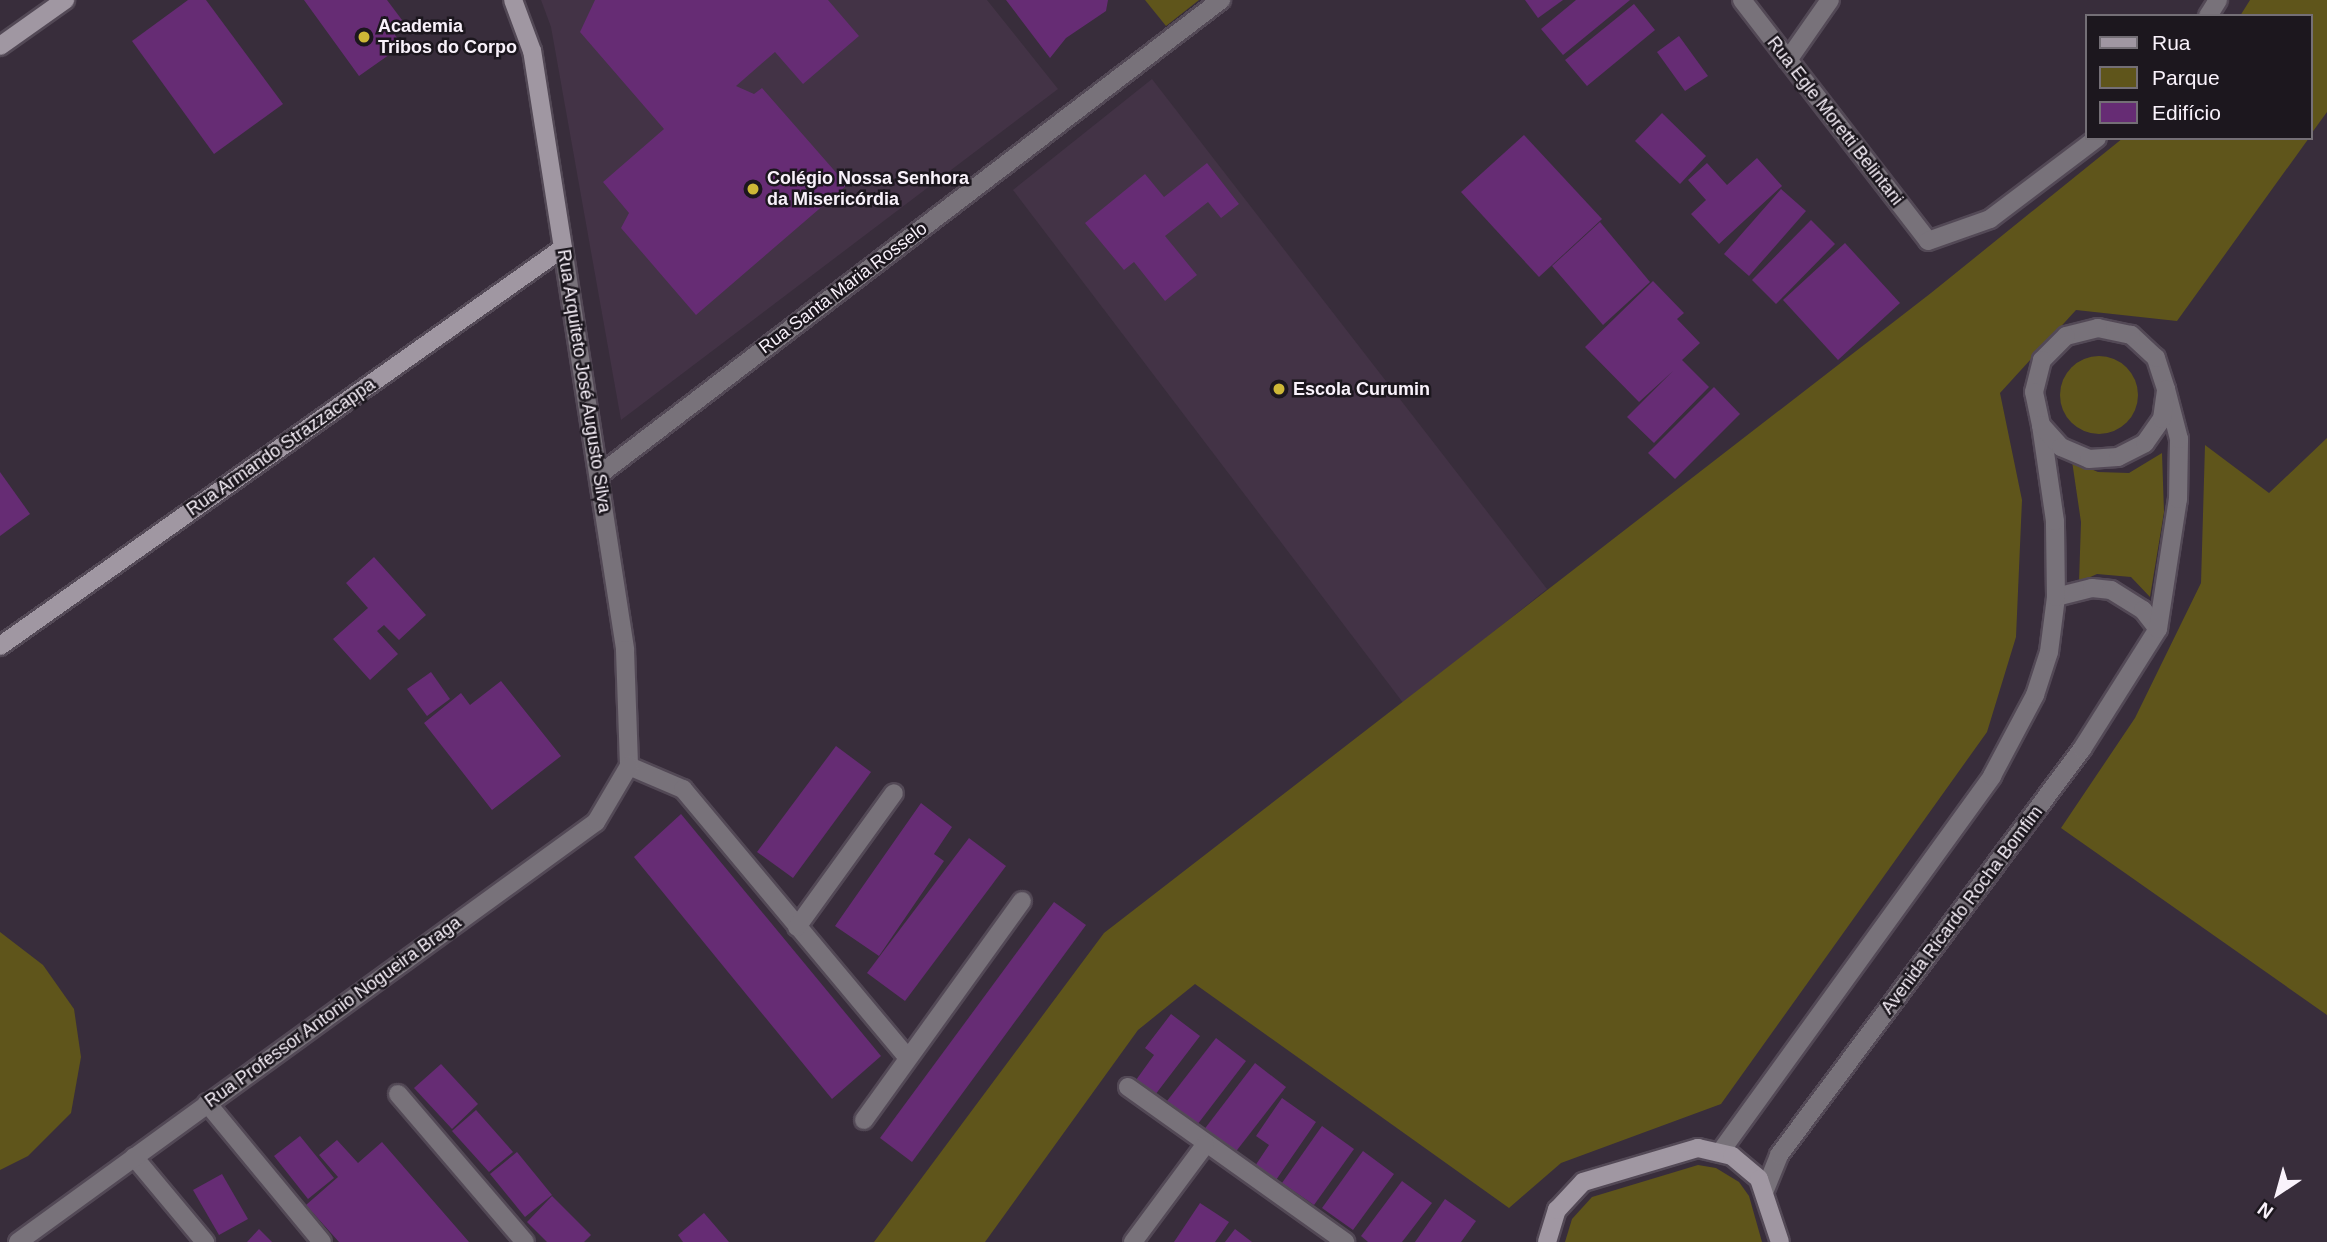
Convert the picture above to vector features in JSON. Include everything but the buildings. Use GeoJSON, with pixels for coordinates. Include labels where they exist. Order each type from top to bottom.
{"type":"FeatureCollection","features":[{"type":"Feature","properties":{"kind":"main road"},"geometry":{"type":"LineString","coordinates":[[0,46],[65,0]]}},
{"type":"Feature","properties":{"kind":"main road","name":"Rua Arquiteto José Augusto Silva"},"geometry":{"type":"LineString","coordinates":[[513,0],[532,51],[563,248]]}},
{"type":"Feature","properties":{"kind":"main road","name":"Rua Armando Strazzacappa"},"geometry":{"type":"LineString","coordinates":[[0,646],[563,248]]}},
{"type":"Feature","properties":{"kind":"main road"},"geometry":{"type":"LineString","coordinates":[[1548,1242],[1551,1222],[1564,1200],[1594,1176],[1686,1149],[1721,1152],[1751,1170],[1765,1189],[1780,1242]]}},
{"type":"Feature","properties":{"kind":"street","name":"Rua Santa Maria Rosselo"},"geometry":{"type":"LineString","coordinates":[[599,475],[1221,0]]}},
{"type":"Feature","properties":{"kind":"street","name":"Rua Egle Moretti Belintani"},"geometry":{"type":"LineString","coordinates":[[1742,0],[1928,241],[1990,219],[2094,140]]}},
{"type":"Feature","properties":{"kind":"street"},"geometry":{"type":"LineString","coordinates":[[1788,60],[1830,0]]}},
{"type":"Feature","properties":{"kind":"street","name":"Rua Arquiteto José Augusto Silva"},"geometry":{"type":"LineString","coordinates":[[563,248],[625,650],[629,766]]}},
{"type":"Feature","properties":{"kind":"street","name":"Avenida Ricardo Rocha Bomfim"},"geometry":{"type":"LineString","coordinates":[[1721,1152],[2016,737],[2049,652],[2056,597],[2055,521],[2034,392],[2042,360],[2066,336],[2098,328],[2131,335],[2155,358],[2179,439],[2178,499],[2158,629],[2082,749],[1779,1155],[1765,1189]]}},
{"type":"Feature","properties":{"kind":"street"},"geometry":{"type":"LineString","coordinates":[[2041,425],[2061,447],[2079,455],[2119,457],[2145,443],[2162,419],[2166,390]]}},
{"type":"Feature","properties":{"kind":"street"},"geometry":{"type":"LineString","coordinates":[[2056,597],[2083,589],[2111,590],[2143,610],[2158,629]]}},
{"type":"Feature","properties":{"kind":"street"},"geometry":{"type":"LineString","coordinates":[[629,766],[683,789],[907,1057]]}},
{"type":"Feature","properties":{"kind":"street","name":"Rua Professor Antonio Nogueira Braga"},"geometry":{"type":"LineString","coordinates":[[18,1242],[596,822],[629,766]]}},
{"type":"Feature","properties":{"kind":"street"},"geometry":{"type":"LineString","coordinates":[[796,927],[894,793]]}},
{"type":"Feature","properties":{"kind":"street"},"geometry":{"type":"LineString","coordinates":[[864,1120],[1022,901]]}},
{"type":"Feature","properties":{"kind":"street"},"geometry":{"type":"LineString","coordinates":[[1128,1087],[1205,1145],[1345,1242]]}},
{"type":"Feature","properties":{"kind":"street"},"geometry":{"type":"LineString","coordinates":[[398,1094],[525,1242]]}},
{"type":"Feature","properties":{"kind":"street"},"geometry":{"type":"LineString","coordinates":[[207,1103],[322,1242]]}},
{"type":"Feature","properties":{"kind":"street"},"geometry":{"type":"LineString","coordinates":[[1133,1242],[1205,1145]]}},
{"type":"Feature","properties":{"kind":"street"},"geometry":{"type":"LineString","coordinates":[[134,1157],[205,1242]]}},
{"type":"Feature","properties":{"kind":"shaded area","name":"Colégio Nossa Senhora da Misericórdia"},"geometry":{"type":"Polygon","coordinates":[[[541,0],[987,0],[1058,89],[621,420],[551,27],[541,0]]]}},
{"type":"Feature","properties":{"kind":"shaded area","name":"Escola Curumin"},"geometry":{"type":"Polygon","coordinates":[[[1152,79],[1547,589],[1404,704],[1013,190],[1152,79]]]}},
{"type":"Feature","properties":{"kind":"green space"},"geometry":{"type":"Polygon","coordinates":[[[1145,0],[1199,0],[1166,26],[1145,0]]]}},
{"type":"Feature","properties":{"kind":"green space"},"geometry":{"type":"Polygon","coordinates":[[[2250,0],[2327,0],[2327,112],[2313,131],[2313,14],[2241,14],[2250,0]]]}},
{"type":"Feature","properties":{"kind":"green space"},"geometry":{"type":"Polygon","coordinates":[[[2121,140],[2308,140],[2177,321],[2076,310],[2000,393],[2022,500],[2016,637],[1987,732],[1721,1104],[1561,1163],[1509,1208],[1195,984],[1138,1030],[985,1242],[874,1242],[1104,933],[1931,293],[2121,140]]]}},
{"type":"Feature","properties":{"kind":"green space"},"geometry":{"type":"Polygon","coordinates":[[[2099,356],[2114,359],[2126,368],[2135,380],[2138,395],[2135,410],[2126,422],[2114,431],[2099,434],[2084,431],[2072,422],[2063,410],[2060,395],[2063,380],[2072,368],[2084,359],[2099,356]]]}},
{"type":"Feature","properties":{"kind":"green space"},"geometry":{"type":"Polygon","coordinates":[[[2327,438],[2327,1015],[2061,828],[2135,718],[2201,583],[2205,445],[2269,493],[2327,438]]]}},
{"type":"Feature","properties":{"kind":"green space"},"geometry":{"type":"Polygon","coordinates":[[[2162,453],[2164,512],[2150,597],[2131,577],[2097,574],[2079,582],[2081,522],[2072,461],[2098,472],[2129,473],[2162,453]]]}},
{"type":"Feature","properties":{"kind":"green space"},"geometry":{"type":"Polygon","coordinates":[[[0,932],[43,965],[74,1009],[81,1057],[71,1113],[28,1156],[0,1170],[0,932]]]}},
{"type":"Feature","properties":{"kind":"green space"},"geometry":{"type":"Polygon","coordinates":[[[1698,1165],[1716,1168],[1739,1182],[1749,1196],[1762,1242],[1565,1242],[1572,1219],[1592,1197],[1698,1165]]]}},
{"type":"Feature","properties":{"kind":"place","name":"Academia Tribos do Corpo"},"geometry":{"type":"Point","coordinates":[364,37]}},
{"type":"Feature","properties":{"kind":"place","name":"Colégio Nossa Senhora da Misericórdia"},"geometry":{"type":"Point","coordinates":[753,189]}},
{"type":"Feature","properties":{"kind":"place","name":"Escola Curumin"},"geometry":{"type":"Point","coordinates":[1279,389]}}]}
